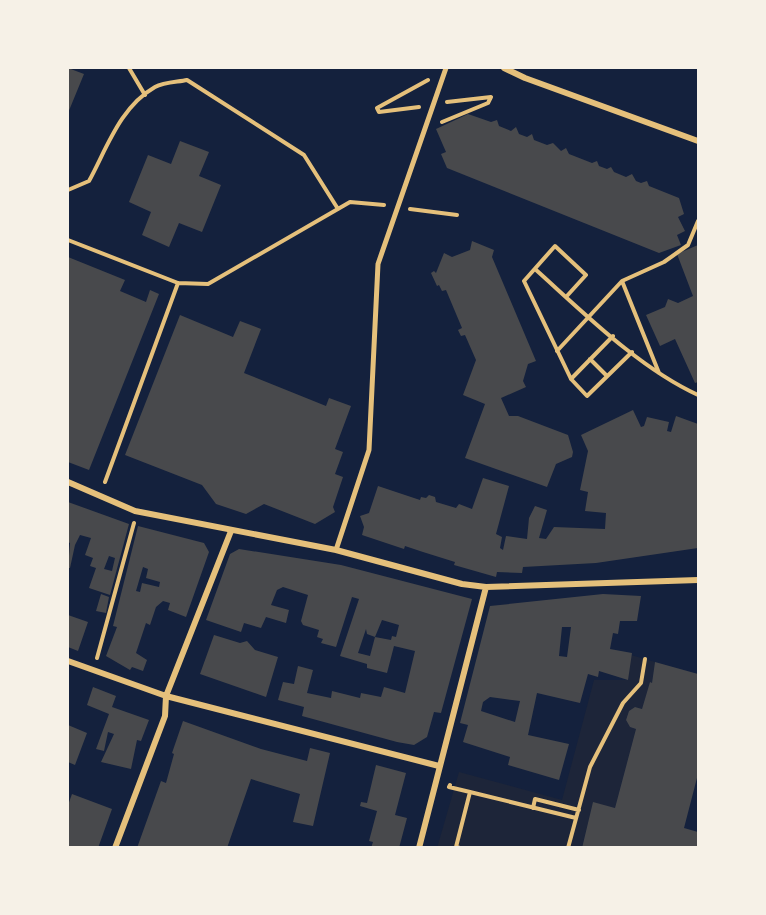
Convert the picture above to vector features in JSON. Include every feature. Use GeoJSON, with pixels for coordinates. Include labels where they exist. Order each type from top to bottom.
{"type":"FeatureCollection","features":[{"type":"Feature","properties":{"kind":"street"},"geometry":{"type":"LineString","coordinates":[[336,550],[369,450],[378,264],[446,68]]}},
{"type":"Feature","properties":{"kind":"street"},"geometry":{"type":"LineString","coordinates":[[504,68],[525,78],[699,141]]}},
{"type":"Feature","properties":{"kind":"street"},"geometry":{"type":"LineString","coordinates":[[68,482],[139,512],[336,550],[462,584],[486,587],[699,580]]}},
{"type":"Feature","properties":{"kind":"street"},"geometry":{"type":"LineString","coordinates":[[115,848],[165,716],[166,696],[231,531]]}},
{"type":"Feature","properties":{"kind":"street"},"geometry":{"type":"LineString","coordinates":[[419,848],[486,587]]}},
{"type":"Feature","properties":{"kind":"street"},"geometry":{"type":"LineString","coordinates":[[68,661],[166,696],[439,766]]}},
{"type":"Feature","properties":{"kind":"path"},"geometry":{"type":"LineString","coordinates":[[129,68],[145,95]]}},
{"type":"Feature","properties":{"kind":"path"},"geometry":{"type":"LineString","coordinates":[[68,190],[89,181],[113,132],[131,106],[156,86],[187,80],[304,155],[338,209]]}},
{"type":"Feature","properties":{"kind":"path"},"geometry":{"type":"LineString","coordinates":[[68,240],[178,283],[208,284],[350,202],[458,215]]}},
{"type":"Feature","properties":{"kind":"path"},"geometry":{"type":"LineString","coordinates":[[557,351],[622,281],[664,262],[688,245],[699,221]]}},
{"type":"Feature","properties":{"kind":"path"},"geometry":{"type":"LineString","coordinates":[[566,297],[586,275],[555,246],[524,281],[571,379],[587,396],[632,352]]}},
{"type":"Feature","properties":{"kind":"path"},"geometry":{"type":"LineString","coordinates":[[536,269],[589,317],[659,373],[673,383],[699,395]]}},
{"type":"Feature","properties":{"kind":"path"},"geometry":{"type":"LineString","coordinates":[[622,281],[659,373]]}},
{"type":"Feature","properties":{"kind":"path"},"geometry":{"type":"LineString","coordinates":[[100,495],[178,283]]}},
{"type":"Feature","properties":{"kind":"path"},"geometry":{"type":"LineString","coordinates":[[571,379],[613,336]]}},
{"type":"Feature","properties":{"kind":"path"},"geometry":{"type":"LineString","coordinates":[[590,359],[607,376]]}},
{"type":"Feature","properties":{"kind":"path"},"geometry":{"type":"LineString","coordinates":[[94,670],[139,512]]}},
{"type":"Feature","properties":{"kind":"path"},"geometry":{"type":"LineString","coordinates":[[568,848],[590,767],[623,703],[640,684],[645,659]]}},
{"type":"Feature","properties":{"kind":"path"},"geometry":{"type":"LineString","coordinates":[[460,848],[456,846],[470,792],[576,818]]}},
{"type":"Feature","properties":{"kind":"path"},"geometry":{"type":"LineString","coordinates":[[533,808],[535,799],[579,810]]}},
{"type":"Feature","properties":{"kind":"shaded area"},"geometry":{"type":"Polygon","coordinates":[[[631,655],[655,662],[652,683],[650,683],[642,709],[635,707],[629,711],[626,720],[630,727],[636,729],[615,808],[593,803],[582,847],[437,848],[459,772],[562,800],[594,680],[627,680],[631,655]]]}},
{"type":"Feature","properties":{"kind":"building"},"geometry":{"type":"Polygon","coordinates":[[[68,68],[84,74],[68,113],[68,68]]]}},
{"type":"Feature","properties":{"kind":"building"},"geometry":{"type":"Polygon","coordinates":[[[468,114],[491,122],[497,120],[499,126],[511,131],[516,127],[519,134],[527,137],[532,134],[534,140],[547,145],[553,143],[561,151],[566,148],[569,154],[592,163],[597,161],[599,166],[607,169],[611,167],[614,172],[626,177],[632,174],[636,181],[641,183],[647,181],[649,186],[679,198],[684,214],[678,217],[685,231],[677,235],[681,245],[659,253],[447,168],[441,154],[446,152],[436,129],[468,114]]]}},
{"type":"Feature","properties":{"kind":"building"},"geometry":{"type":"Polygon","coordinates":[[[180,141],[209,152],[199,176],[221,185],[202,232],[179,223],[169,247],[142,235],[151,212],[129,202],[148,155],[171,164],[180,141]]]}},
{"type":"Feature","properties":{"kind":"building"},"geometry":{"type":"Polygon","coordinates":[[[472,241],[494,250],[492,257],[536,361],[528,364],[523,381],[526,387],[501,398],[509,416],[518,416],[568,435],[573,452],[572,457],[556,464],[547,487],[465,458],[485,404],[463,395],[476,360],[465,335],[461,336],[458,330],[462,328],[446,290],[442,291],[439,285],[437,286],[431,273],[434,271],[436,273],[444,253],[452,257],[470,250],[472,241]]]}},
{"type":"Feature","properties":{"kind":"building"},"geometry":{"type":"Polygon","coordinates":[[[698,245],[698,382],[695,383],[675,339],[660,346],[646,315],[665,307],[668,299],[678,303],[693,296],[677,254],[698,245]]]}},
{"type":"Feature","properties":{"kind":"building"},"geometry":{"type":"Polygon","coordinates":[[[68,257],[125,280],[120,291],[146,302],[150,290],[159,294],[89,470],[68,462],[68,257]]]}},
{"type":"Feature","properties":{"kind":"building"},"geometry":{"type":"Polygon","coordinates":[[[180,315],[233,337],[240,321],[261,329],[244,373],[326,406],[329,398],[351,406],[335,449],[343,452],[335,474],[343,477],[333,507],[335,512],[315,524],[264,504],[246,514],[216,504],[202,485],[125,455],[180,315]]]}},
{"type":"Feature","properties":{"kind":"building"},"geometry":{"type":"Polygon","coordinates":[[[633,410],[641,427],[644,426],[647,417],[669,422],[667,431],[671,432],[676,416],[698,424],[698,548],[596,563],[523,567],[522,573],[497,572],[496,577],[454,565],[455,562],[405,546],[404,549],[362,535],[364,527],[360,516],[369,513],[378,486],[420,500],[421,497],[426,498],[429,495],[435,497],[436,502],[456,508],[459,504],[472,509],[483,478],[509,486],[496,534],[502,537],[500,548],[503,550],[506,536],[527,539],[529,518],[535,506],[547,510],[539,538],[546,539],[554,527],[605,529],[606,513],[585,511],[588,492],[580,490],[588,451],[581,435],[633,410]]]}},
{"type":"Feature","properties":{"kind":"building"},"geometry":{"type":"Polygon","coordinates":[[[68,502],[129,524],[110,595],[89,588],[96,568],[90,566],[93,558],[85,555],[91,538],[80,535],[75,545],[70,568],[68,568],[70,543],[68,542],[68,502]],[[109,556],[104,569],[112,571],[115,558],[109,556]]]}},
{"type":"Feature","properties":{"kind":"building"},"geometry":{"type":"Polygon","coordinates":[[[138,526],[204,543],[209,552],[186,617],[168,610],[170,603],[163,601],[156,607],[150,625],[146,623],[136,653],[147,660],[143,671],[132,667],[130,670],[106,656],[117,627],[113,626],[138,526]],[[143,567],[136,591],[140,592],[142,583],[159,587],[160,582],[146,578],[148,569],[143,567]]]}},
{"type":"Feature","properties":{"kind":"building"},"geometry":{"type":"Polygon","coordinates":[[[239,549],[341,565],[472,599],[441,713],[434,712],[427,737],[414,745],[397,742],[302,716],[304,707],[278,700],[283,682],[294,684],[298,666],[313,670],[307,693],[331,698],[332,691],[360,698],[361,693],[381,697],[384,687],[405,693],[415,651],[394,646],[387,673],[367,668],[367,664],[340,656],[359,599],[352,597],[336,647],[321,643],[323,639],[317,637],[319,630],[303,625],[301,621],[308,595],[283,587],[277,590],[271,605],[289,610],[286,623],[266,617],[261,628],[244,623],[241,632],[206,620],[230,554],[239,549]],[[382,620],[375,637],[391,640],[392,636],[396,637],[399,625],[382,620]],[[366,629],[358,653],[370,656],[375,637],[367,634],[366,629]]]}},
{"type":"Feature","properties":{"kind":"building"},"geometry":{"type":"Polygon","coordinates":[[[101,594],[109,597],[106,613],[96,611],[101,594]]]}},
{"type":"Feature","properties":{"kind":"building"},"geometry":{"type":"Polygon","coordinates":[[[603,594],[641,596],[637,621],[620,621],[618,634],[613,633],[610,649],[632,653],[628,680],[599,671],[598,677],[588,674],[580,703],[537,693],[528,735],[569,744],[559,780],[508,765],[510,757],[463,742],[468,725],[460,723],[490,606],[603,594]],[[562,627],[559,656],[567,657],[571,627],[562,627]],[[490,697],[483,702],[481,711],[515,722],[520,701],[490,697]]]}},
{"type":"Feature","properties":{"kind":"building"},"geometry":{"type":"Polygon","coordinates":[[[68,615],[88,622],[78,651],[68,647],[68,615]]]}},
{"type":"Feature","properties":{"kind":"building"},"geometry":{"type":"Polygon","coordinates":[[[214,635],[240,643],[247,641],[255,650],[278,657],[266,697],[200,674],[214,635]]]}},
{"type":"Feature","properties":{"kind":"building"},"geometry":{"type":"Polygon","coordinates":[[[655,662],[698,674],[698,774],[684,828],[698,832],[698,848],[582,848],[593,802],[615,808],[636,729],[630,727],[626,720],[629,711],[635,707],[642,709],[650,682],[652,683],[655,662]]]}},
{"type":"Feature","properties":{"kind":"building"},"geometry":{"type":"Polygon","coordinates":[[[93,687],[116,696],[112,707],[149,720],[141,741],[137,740],[131,769],[101,762],[114,734],[108,732],[104,751],[96,749],[109,714],[87,705],[93,687]]]}},
{"type":"Feature","properties":{"kind":"building"},"geometry":{"type":"Polygon","coordinates":[[[183,721],[261,749],[307,761],[310,748],[330,753],[313,826],[293,822],[300,794],[251,779],[227,848],[137,848],[161,781],[166,783],[174,754],[172,753],[183,721]]]}},
{"type":"Feature","properties":{"kind":"building"},"geometry":{"type":"Polygon","coordinates":[[[68,725],[87,733],[75,765],[68,762],[68,725]]]}},
{"type":"Feature","properties":{"kind":"building"},"geometry":{"type":"Polygon","coordinates":[[[376,765],[406,773],[395,815],[407,818],[399,848],[371,848],[373,842],[369,841],[377,811],[360,806],[361,802],[367,803],[376,765]]]}},
{"type":"Feature","properties":{"kind":"building"},"geometry":{"type":"Polygon","coordinates":[[[72,794],[112,809],[98,848],[68,848],[68,805],[72,794]]]}}]}
